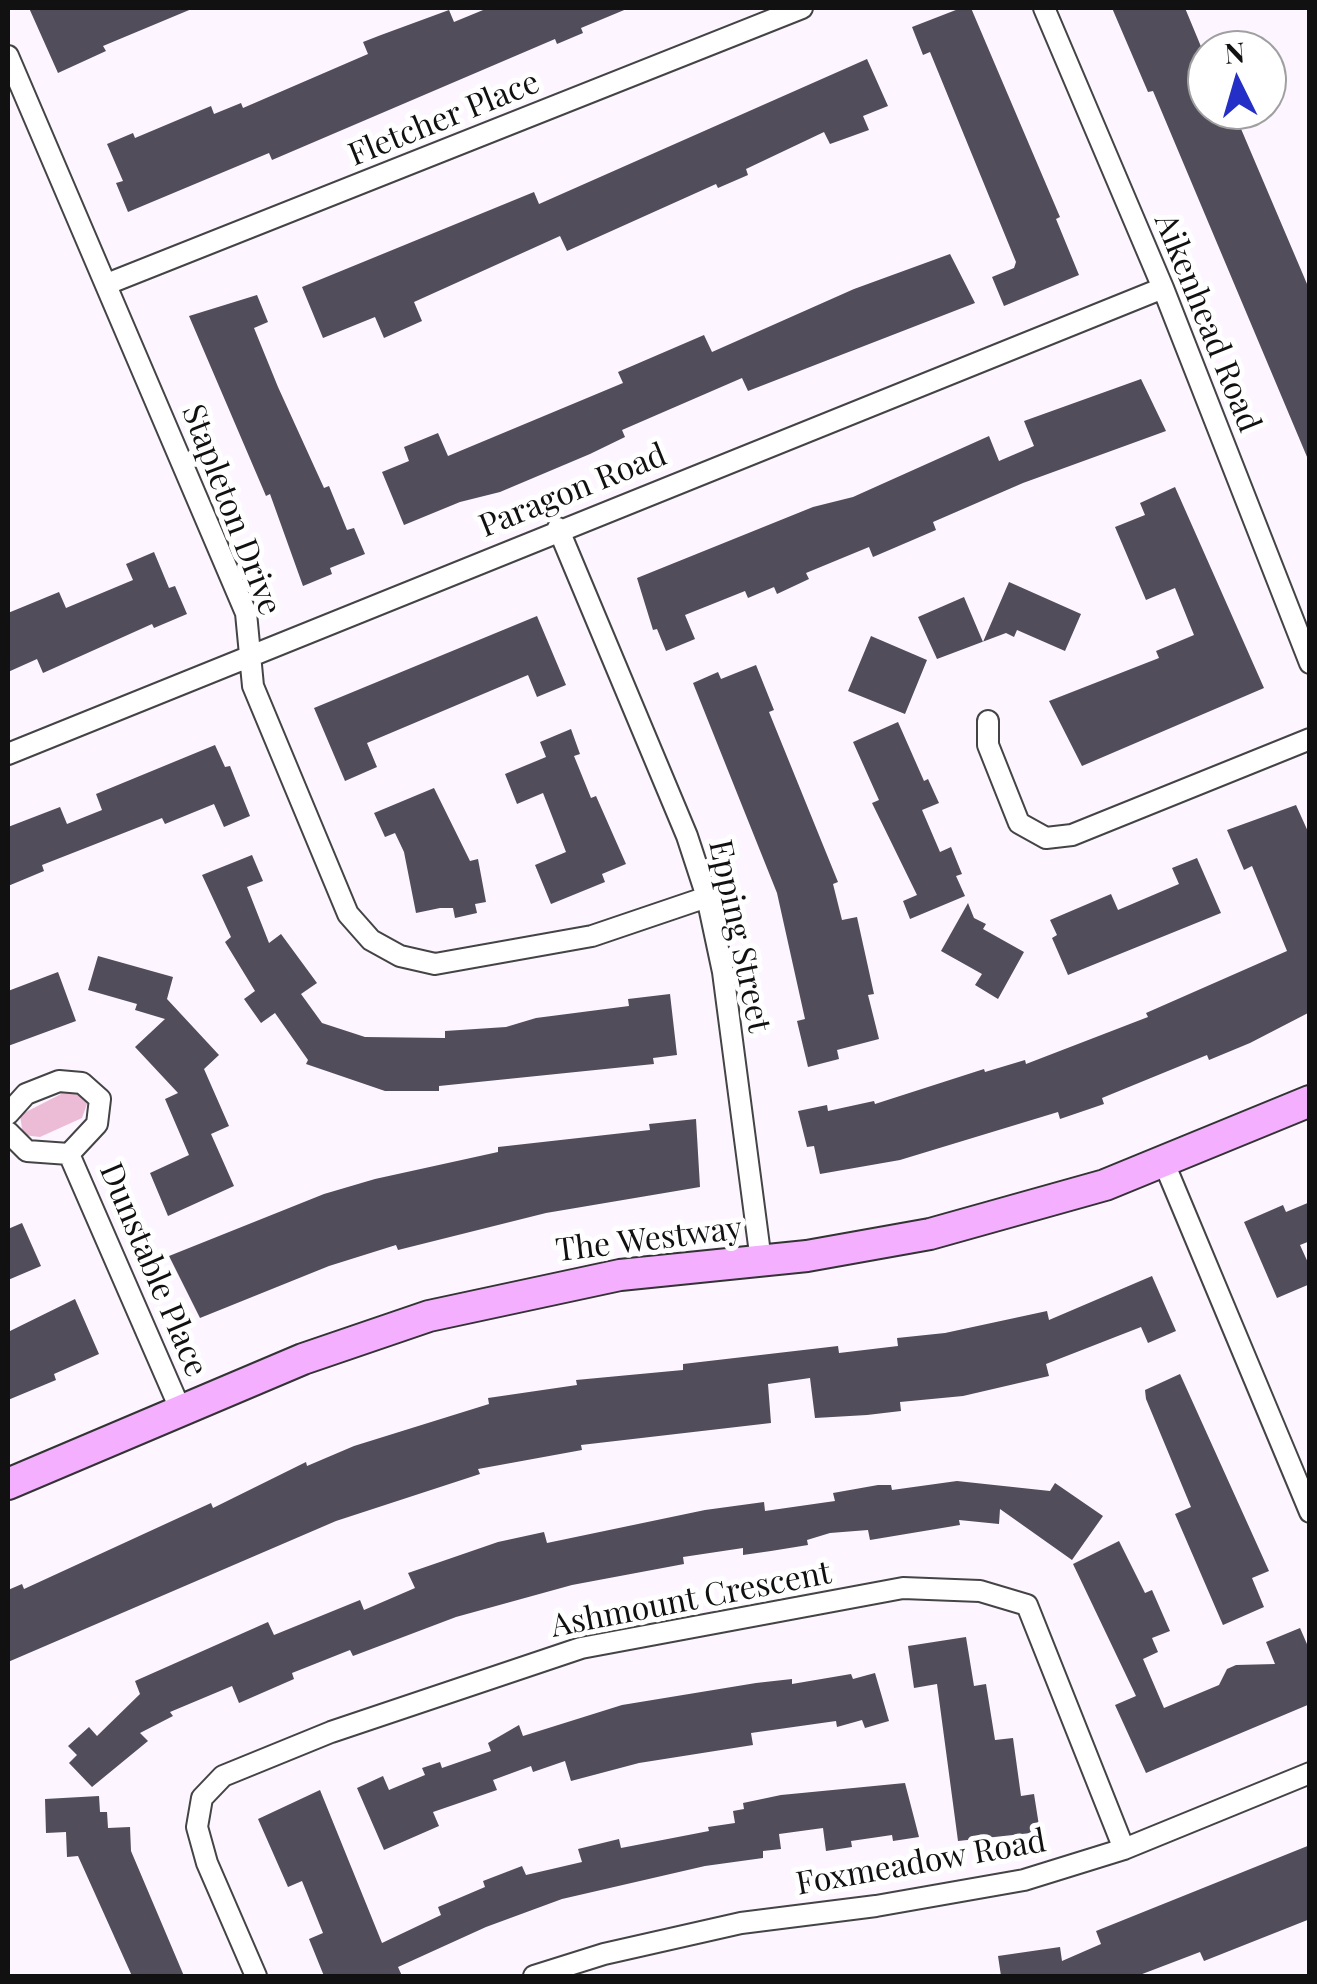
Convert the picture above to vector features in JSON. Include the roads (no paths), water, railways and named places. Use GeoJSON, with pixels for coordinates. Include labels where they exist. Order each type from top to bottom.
{"type":"FeatureCollection","features":[{"type":"Feature","properties":{"kind":"main road","name":"The Westway"},"geometry":{"type":"LineString","coordinates":[[8,1484],[335,1346],[471,1304],[620,1274],[761,1260],[930,1234],[1044,1204],[1164,1163],[1310,1101]]}},
{"type":"Feature","properties":{"kind":"street","name":"Fletcher Place"},"geometry":{"type":"LineString","coordinates":[[107,284],[802,8]]}},
{"type":"Feature","properties":{"kind":"street","name":"Aikenhead Road"},"geometry":{"type":"LineString","coordinates":[[1044,8],[1163,288],[1310,662]]}},
{"type":"Feature","properties":{"kind":"street","name":"Stapleton Drive"},"geometry":{"type":"LineString","coordinates":[[8,56],[246,613],[253,686],[348,914],[371,940],[400,956],[435,964],[592,936],[707,897]]}},
{"type":"Feature","properties":{"kind":"street","name":"Paragon Road"},"geometry":{"type":"LineString","coordinates":[[8,754],[558,528],[1163,288]]}},
{"type":"Feature","properties":{"kind":"street","name":"Epping Street"},"geometry":{"type":"LineString","coordinates":[[558,528],[687,836],[707,897],[723,972],[761,1260]]}},
{"type":"Feature","properties":{"kind":"street"},"geometry":{"type":"LineString","coordinates":[[988,721],[988,745],[1019,823],[1046,838],[1072,835],[1310,739]]}},
{"type":"Feature","properties":{"kind":"street","name":"Dunstable Place"},"geometry":{"type":"LineString","coordinates":[[8,1114],[26,1094],[59,1082],[92,1088],[100,1099],[97,1124],[69,1154]]}},
{"type":"Feature","properties":{"kind":"street","name":"Dunstable Place"},"geometry":{"type":"LineString","coordinates":[[8,1132],[27,1150],[69,1154]]}},
{"type":"Feature","properties":{"kind":"street","name":"Dunstable Place"},"geometry":{"type":"LineString","coordinates":[[69,1154],[181,1410]]}},
{"type":"Feature","properties":{"kind":"street"},"geometry":{"type":"LineString","coordinates":[[1164,1163],[1304,1482],[1310,1512]]}},
{"type":"Feature","properties":{"kind":"street","name":"Ashmount Crescent"},"geometry":{"type":"LineString","coordinates":[[256,1976],[206,1863],[197,1827],[202,1798],[223,1776],[331,1732],[581,1648],[903,1588],[980,1591],[1027,1604],[1124,1849]]}},
{"type":"Feature","properties":{"kind":"street","name":"Foxmeadow Road"},"geometry":{"type":"LineString","coordinates":[[534,1976],[604,1954],[740,1923],[876,1906],[1024,1880],[1124,1849],[1310,1774]]}}]}
